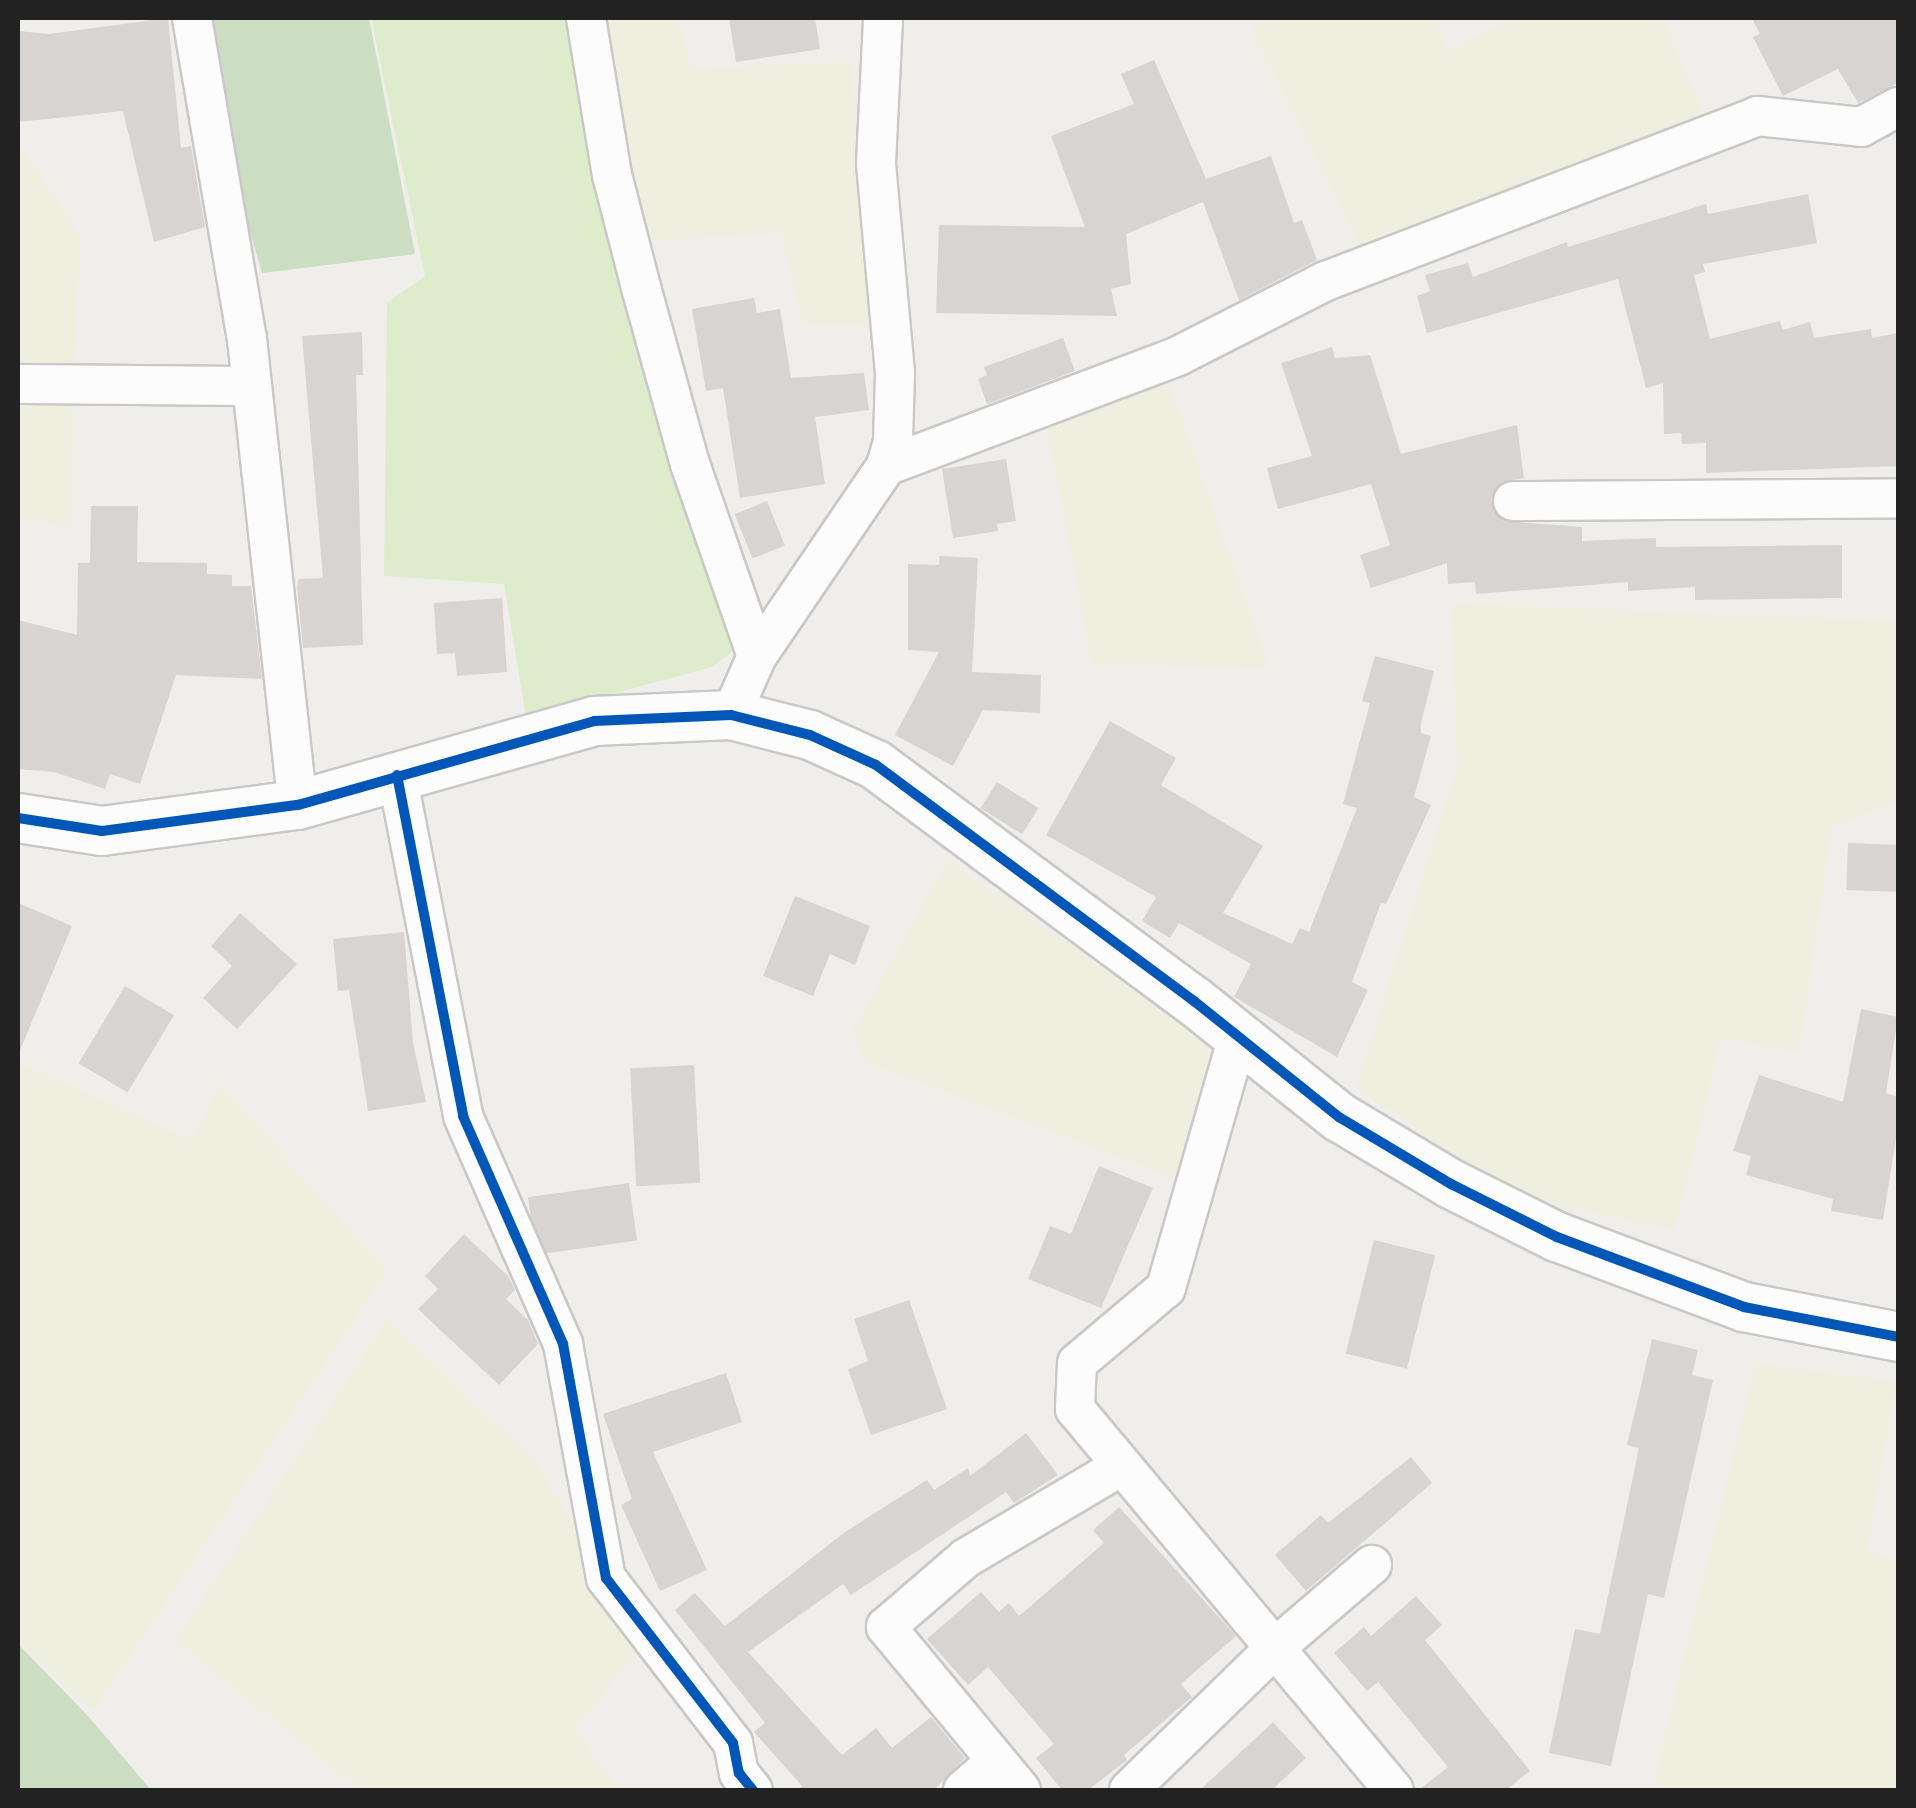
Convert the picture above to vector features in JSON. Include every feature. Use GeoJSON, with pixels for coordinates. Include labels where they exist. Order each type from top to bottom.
{"type":"FeatureCollection","features":[{"type":"Feature","properties":{"kind":"street"},"geometry":{"type":"LineString","coordinates":[[192,18],[252,386],[298,805]]}},
{"type":"Feature","properties":{"kind":"street"},"geometry":{"type":"LineString","coordinates":[[586,18],[612,175],[642,291],[690,464],[758,656]]}},
{"type":"Feature","properties":{"kind":"street"},"geometry":{"type":"LineString","coordinates":[[731,715],[758,656],[886,466],[894,441],[894,373],[876,163],[883,18]]}},
{"type":"Feature","properties":{"kind":"street"},"geometry":{"type":"LineString","coordinates":[[886,466],[1178,356],[1326,281],[1757,116],[1862,127],[1898,106]]}},
{"type":"Feature","properties":{"kind":"street"},"geometry":{"type":"LineString","coordinates":[[18,384],[252,386]]}},
{"type":"Feature","properties":{"kind":"street"},"geometry":{"type":"LineString","coordinates":[[1512,501],[1898,498]]}},
{"type":"Feature","properties":{"kind":"street"},"geometry":{"type":"LineString","coordinates":[[18,818],[102,831],[298,805],[594,721],[731,715],[810,735],[876,766],[1339,1117],[1557,1237],[1744,1307],[1898,1337]]}},
{"type":"Feature","properties":{"kind":"street"},"geometry":{"type":"LineString","coordinates":[[398,775],[463,1116],[563,1344],[606,1578],[734,1742],[739,1773],[753,1790]]}},
{"type":"Feature","properties":{"kind":"street"},"geometry":{"type":"LineString","coordinates":[[1238,1040],[1166,1288],[1076,1363],[1076,1409],[1118,1468],[1277,1646],[1394,1790]]}},
{"type":"Feature","properties":{"kind":"street"},"geometry":{"type":"LineString","coordinates":[[1021,1790],[886,1627],[966,1558],[1118,1468]]}},
{"type":"Feature","properties":{"kind":"street"},"geometry":{"type":"LineString","coordinates":[[1129,1790],[1277,1646],[1372,1565]]}},
{"type":"Feature","properties":{"kind":"street"},"geometry":{"type":"LineString","coordinates":[[963,1790],[995,1762]]}},
{"type":"Feature","properties":{"kind":"green space"},"geometry":{"type":"Polygon","coordinates":[[[188,18],[369,18],[415,254],[262,273],[188,18]]]}},
{"type":"Feature","properties":{"kind":"green space"},"geometry":{"type":"Polygon","coordinates":[[[371,18],[571,18],[621,265],[732,652],[712,667],[526,717],[504,584],[384,576],[387,303],[425,276],[371,18]]]}},
{"type":"Feature","properties":{"kind":"green space"},"geometry":{"type":"Polygon","coordinates":[[[599,18],[678,18],[691,69],[852,61],[870,325],[804,325],[781,234],[643,241],[599,18]]]}},
{"type":"Feature","properties":{"kind":"green space"},"geometry":{"type":"Polygon","coordinates":[[[1272,18],[1434,18],[1448,52],[1512,18],[1663,18],[1707,122],[1362,251],[1250,28],[1272,18]]]}},
{"type":"Feature","properties":{"kind":"green space"},"geometry":{"type":"Polygon","coordinates":[[[18,141],[80,235],[70,529],[18,516],[18,141]]]}},
{"type":"Feature","properties":{"kind":"green space"},"geometry":{"type":"Polygon","coordinates":[[[1168,379],[1270,669],[1092,665],[1046,425],[1168,379]]]}},
{"type":"Feature","properties":{"kind":"green space"},"geometry":{"type":"Polygon","coordinates":[[[1451,603],[1896,621],[1898,801],[1832,828],[1799,1053],[1721,1039],[1675,1231],[1512,1194],[1356,1087],[1457,766],[1451,603]]]}},
{"type":"Feature","properties":{"kind":"green space"},"geometry":{"type":"Polygon","coordinates":[[[947,860],[1213,1046],[1174,1178],[866,1062],[852,1031],[947,860]]]}},
{"type":"Feature","properties":{"kind":"green space"},"geometry":{"type":"Polygon","coordinates":[[[18,1062],[192,1140],[219,1084],[387,1271],[93,1711],[18,1643],[18,1062]]]}},
{"type":"Feature","properties":{"kind":"green space"},"geometry":{"type":"Polygon","coordinates":[[[387,1320],[537,1463],[645,1643],[574,1728],[619,1790],[361,1790],[174,1641],[387,1320]]]}},
{"type":"Feature","properties":{"kind":"green space"},"geometry":{"type":"Polygon","coordinates":[[[1755,1363],[1896,1381],[1867,1551],[1898,1561],[1898,1790],[1652,1790],[1755,1363]]]}},
{"type":"Feature","properties":{"kind":"green space"},"geometry":{"type":"Polygon","coordinates":[[[18,1644],[88,1716],[151,1790],[18,1790],[18,1644]]]}},
{"type":"Feature","properties":{"kind":"building"},"geometry":{"type":"Polygon","coordinates":[[[168,18],[181,148],[191,146],[205,227],[154,242],[123,111],[18,122],[18,31],[49,34],[168,18]]]}},
{"type":"Feature","properties":{"kind":"building"},"geometry":{"type":"Polygon","coordinates":[[[729,18],[815,18],[820,49],[736,62],[729,18]]]}},
{"type":"Feature","properties":{"kind":"building"},"geometry":{"type":"Polygon","coordinates":[[[1752,18],[1898,18],[1898,83],[1858,103],[1838,69],[1783,96],[1753,37],[1760,34],[1752,18]]]}},
{"type":"Feature","properties":{"kind":"building"},"geometry":{"type":"Polygon","coordinates":[[[1154,60],[1206,179],[1271,156],[1294,223],[1302,220],[1317,260],[1239,300],[1203,202],[1126,234],[1131,284],[1111,289],[1117,316],[936,313],[939,225],[1085,227],[1051,136],[1134,104],[1121,74],[1154,60]]]}},
{"type":"Feature","properties":{"kind":"building"},"geometry":{"type":"Polygon","coordinates":[[[1808,194],[1817,243],[1703,264],[1705,272],[1694,275],[1710,339],[1780,321],[1783,330],[1810,322],[1814,338],[1871,329],[1872,338],[1898,333],[1898,466],[1706,473],[1706,443],[1682,444],[1681,433],[1664,434],[1663,383],[1646,388],[1618,279],[1427,333],[1417,296],[1430,291],[1425,275],[1468,263],[1473,277],[1567,242],[1568,247],[1706,204],[1708,214],[1808,194]]]}},
{"type":"Feature","properties":{"kind":"building"},"geometry":{"type":"Polygon","coordinates":[[[754,298],[757,313],[780,309],[791,378],[864,373],[869,410],[815,417],[825,484],[740,498],[723,388],[706,391],[692,309],[754,298]]]}},
{"type":"Feature","properties":{"kind":"building"},"geometry":{"type":"Polygon","coordinates":[[[362,332],[363,375],[356,375],[363,645],[303,648],[299,579],[323,578],[302,336],[362,332]]]}},
{"type":"Feature","properties":{"kind":"building"},"geometry":{"type":"Polygon","coordinates":[[[1063,338],[1075,371],[987,404],[978,379],[987,375],[984,367],[1063,338]]]}},
{"type":"Feature","properties":{"kind":"building"},"geometry":{"type":"Polygon","coordinates":[[[1332,347],[1335,358],[1370,355],[1401,454],[1517,425],[1524,478],[1501,482],[1491,500],[1503,521],[1582,527],[1582,541],[1656,538],[1656,547],[1842,545],[1842,598],[1695,600],[1695,587],[1628,591],[1628,582],[1476,594],[1475,582],[1448,584],[1447,563],[1371,588],[1360,555],[1390,545],[1371,484],[1278,509],[1267,468],[1312,456],[1281,363],[1332,347]]]}},
{"type":"Feature","properties":{"kind":"building"},"geometry":{"type":"Polygon","coordinates":[[[1006,459],[1016,521],[997,524],[998,531],[953,538],[942,469],[1006,459]]]}},
{"type":"Feature","properties":{"kind":"building"},"geometry":{"type":"Polygon","coordinates":[[[767,501],[785,546],[753,559],[735,514],[767,501]]]}},
{"type":"Feature","properties":{"kind":"building"},"geometry":{"type":"Polygon","coordinates":[[[91,506],[138,506],[137,562],[207,563],[207,574],[232,575],[232,586],[251,586],[262,679],[176,675],[140,784],[110,774],[105,789],[54,772],[18,769],[18,620],[77,635],[78,563],[90,563],[91,506]]]}},
{"type":"Feature","properties":{"kind":"building"},"geometry":{"type":"Polygon","coordinates":[[[939,556],[978,558],[972,672],[1041,675],[1040,713],[983,710],[953,766],[895,735],[939,652],[908,650],[908,564],[939,565],[939,556]]]}},
{"type":"Feature","properties":{"kind":"building"},"geometry":{"type":"Polygon","coordinates":[[[502,598],[507,672],[457,676],[455,653],[437,654],[434,603],[502,598]]]}},
{"type":"Feature","properties":{"kind":"building"},"geometry":{"type":"Polygon","coordinates":[[[1375,656],[1434,671],[1421,723],[1421,733],[1431,736],[1414,797],[1431,805],[1386,904],[1381,903],[1352,982],[1368,990],[1337,1057],[1234,997],[1251,964],[1179,923],[1170,938],[1142,921],[1156,897],[1046,835],[1110,721],[1176,758],[1161,785],[1263,846],[1223,913],[1292,944],[1300,928],[1309,932],[1357,808],[1343,804],[1370,703],[1362,701],[1375,656]]]}},
{"type":"Feature","properties":{"kind":"building"},"geometry":{"type":"Polygon","coordinates":[[[997,782],[1039,808],[1022,834],[981,808],[997,782]]]}},
{"type":"Feature","properties":{"kind":"building"},"geometry":{"type":"Polygon","coordinates":[[[1848,843],[1898,845],[1896,892],[1846,890],[1848,843]]]}},
{"type":"Feature","properties":{"kind":"building"},"geometry":{"type":"Polygon","coordinates":[[[795,896],[870,926],[855,965],[830,954],[813,996],[763,976],[795,896]]]}},
{"type":"Feature","properties":{"kind":"building"},"geometry":{"type":"Polygon","coordinates":[[[18,903],[72,926],[18,1055],[18,903]]]}},
{"type":"Feature","properties":{"kind":"building"},"geometry":{"type":"Polygon","coordinates":[[[240,913],[297,964],[237,1029],[203,998],[232,966],[211,946],[240,913]]]}},
{"type":"Feature","properties":{"kind":"building"},"geometry":{"type":"Polygon","coordinates":[[[404,932],[413,1043],[426,1102],[368,1111],[349,990],[338,991],[333,939],[404,932]]]}},
{"type":"Feature","properties":{"kind":"building"},"geometry":{"type":"Polygon","coordinates":[[[125,986],[174,1015],[128,1093],[79,1063],[125,986]]]}},
{"type":"Feature","properties":{"kind":"building"},"geometry":{"type":"Polygon","coordinates":[[[1861,1009],[1898,1017],[1886,1093],[1898,1097],[1898,1126],[1883,1220],[1831,1211],[1833,1199],[1746,1175],[1751,1156],[1733,1151],[1759,1075],[1843,1102],[1861,1009]]]}},
{"type":"Feature","properties":{"kind":"building"},"geometry":{"type":"Polygon","coordinates":[[[694,1065],[700,1183],[636,1186],[630,1068],[694,1065]]]}},
{"type":"Feature","properties":{"kind":"building"},"geometry":{"type":"Polygon","coordinates":[[[1099,1166],[1153,1188],[1101,1308],[1028,1279],[1050,1226],[1071,1234],[1099,1166]]]}},
{"type":"Feature","properties":{"kind":"building"},"geometry":{"type":"Polygon","coordinates":[[[629,1183],[637,1240],[536,1255],[528,1197],[629,1183]]]}},
{"type":"Feature","properties":{"kind":"building"},"geometry":{"type":"Polygon","coordinates":[[[464,1234],[508,1276],[515,1290],[506,1299],[528,1320],[538,1344],[499,1385],[418,1309],[438,1289],[425,1276],[464,1234]]]}},
{"type":"Feature","properties":{"kind":"building"},"geometry":{"type":"Polygon","coordinates":[[[1374,1240],[1435,1255],[1407,1369],[1346,1354],[1374,1240]]]}},
{"type":"Feature","properties":{"kind":"building"},"geometry":{"type":"Polygon","coordinates":[[[909,1300],[947,1409],[871,1435],[848,1369],[868,1361],[854,1319],[909,1300]]]}},
{"type":"Feature","properties":{"kind":"building"},"geometry":{"type":"Polygon","coordinates":[[[1652,1339],[1698,1350],[1692,1375],[1713,1380],[1664,1598],[1648,1594],[1611,1766],[1549,1753],[1575,1629],[1600,1634],[1639,1448],[1627,1445],[1652,1339]]]}},
{"type":"Feature","properties":{"kind":"building"},"geometry":{"type":"Polygon","coordinates":[[[726,1373],[742,1422],[653,1452],[707,1570],[660,1591],[621,1505],[632,1499],[603,1414],[726,1373]]]}},
{"type":"Feature","properties":{"kind":"building"},"geometry":{"type":"Polygon","coordinates":[[[1026,1433],[1058,1475],[1014,1503],[1006,1492],[851,1595],[843,1584],[748,1652],[842,1755],[876,1728],[892,1748],[931,1717],[965,1758],[934,1790],[797,1790],[802,1786],[754,1732],[765,1723],[675,1610],[695,1593],[725,1626],[845,1532],[927,1480],[934,1490],[968,1468],[970,1476],[1026,1433]]]}},
{"type":"Feature","properties":{"kind":"building"},"geometry":{"type":"Polygon","coordinates":[[[1411,1457],[1432,1483],[1306,1591],[1275,1555],[1321,1515],[1328,1523],[1411,1457]]]}},
{"type":"Feature","properties":{"kind":"building"},"geometry":{"type":"Polygon","coordinates":[[[1119,1507],[1236,1636],[1181,1684],[1192,1697],[1124,1755],[1127,1760],[1088,1790],[1062,1790],[1036,1758],[1054,1744],[988,1667],[968,1685],[927,1639],[981,1592],[999,1612],[1009,1603],[1019,1616],[1104,1543],[1093,1530],[1119,1507]]]}},
{"type":"Feature","properties":{"kind":"building"},"geometry":{"type":"Polygon","coordinates":[[[1416,1596],[1442,1625],[1425,1640],[1530,1771],[1506,1790],[1419,1790],[1448,1767],[1378,1682],[1367,1691],[1334,1653],[1364,1627],[1371,1636],[1416,1596]]]}},
{"type":"Feature","properties":{"kind":"building"},"geometry":{"type":"Polygon","coordinates":[[[1273,1722],[1306,1758],[1272,1790],[1200,1790],[1273,1722]]]}},
{"type":"Feature","properties":{"kind":"cycle path"},"geometry":{"type":"LineString","coordinates":[[18,818],[102,831],[298,805],[594,721],[731,715],[810,735],[876,765],[1194,1001],[1339,1117],[1451,1184],[1557,1237],[1744,1307],[1898,1337]]}},
{"type":"Feature","properties":{"kind":"cycle path"},"geometry":{"type":"LineString","coordinates":[[397,775],[463,1116],[563,1344],[606,1578],[733,1743],[739,1773],[753,1790]]}}]}
